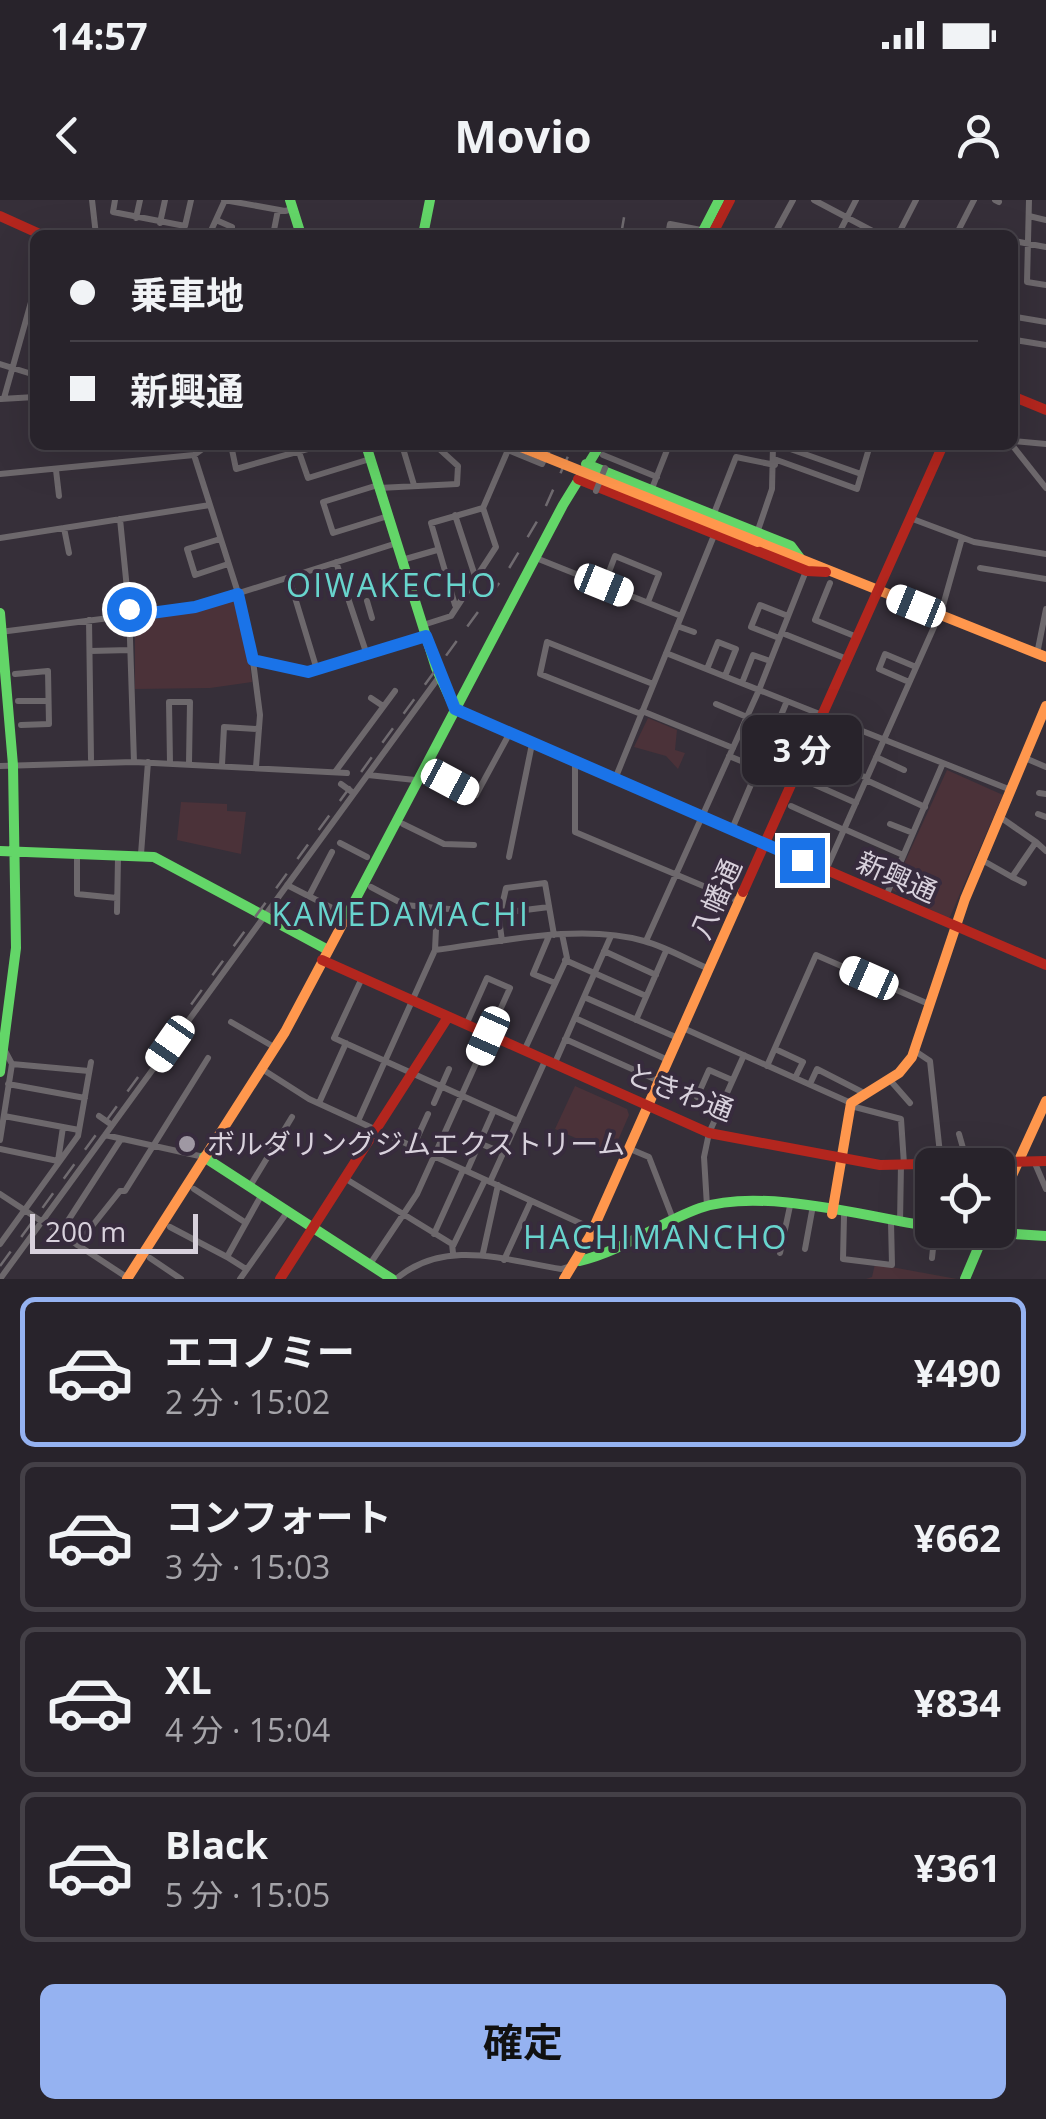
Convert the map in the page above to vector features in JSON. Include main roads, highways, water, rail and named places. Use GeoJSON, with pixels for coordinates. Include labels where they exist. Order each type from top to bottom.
{"type":"FeatureCollection","features":[{"type":"Feature","properties":{"kind":"main road"},"geometry":{"type":"LineString","coordinates":[[425,230],[430,200]]}},
{"type":"Feature","properties":{"kind":"main road"},"geometry":{"type":"LineString","coordinates":[[708,230],[719,200]]}},
{"type":"Feature","properties":{"kind":"main road"},"geometry":{"type":"LineString","coordinates":[[709,230],[730,200]]}},
{"type":"Feature","properties":{"kind":"main road"},"geometry":{"type":"LineString","coordinates":[[291,204],[299,230]]}},
{"type":"Feature","properties":{"kind":"main road"},"geometry":{"type":"LineString","coordinates":[[0,216],[31,230]]}},
{"type":"Feature","properties":{"kind":"main road"},"geometry":{"type":"LineString","coordinates":[[1018,398],[1046,410]]}},
{"type":"Feature","properties":{"kind":"main road"},"geometry":{"type":"LineString","coordinates":[[367,450],[440,676],[455,709]]}},
{"type":"Feature","properties":{"kind":"main road"},"geometry":{"type":"LineString","coordinates":[[517,450],[757,538]]}},
{"type":"Feature","properties":{"kind":"main road","name":"八幡通"},"geometry":{"type":"LineString","coordinates":[[578,1261],[940,450]]}},
{"type":"Feature","properties":{"kind":"main road"},"geometry":{"type":"LineString","coordinates":[[127,1278],[276,1047],[595,453],[651,491],[714,516],[833,578]]}},
{"type":"Feature","properties":{"kind":"main road"},"geometry":{"type":"LineString","coordinates":[[578,479],[806,570],[878,591],[1042,656]]}},
{"type":"Feature","properties":{"kind":"main road"},"geometry":{"type":"LineString","coordinates":[[0,612],[14,765],[15,851],[14,970],[6,984],[0,1072]]}},
{"type":"Feature","properties":{"kind":"main road"},"geometry":{"type":"LineString","coordinates":[[838,1215],[851,1104],[889,1079],[914,1051],[982,860],[1046,706]]}},
{"type":"Feature","properties":{"kind":"main road","name":"新興通"},"geometry":{"type":"LineString","coordinates":[[455,709],[1046,965]]}},
{"type":"Feature","properties":{"kind":"main road","name":"ときわ通"},"geometry":{"type":"LineString","coordinates":[[0,851],[141,854],[165,862],[264,916],[362,978],[709,1133],[843,1158],[915,1164]]}},
{"type":"Feature","properties":{"kind":"main road"},"geometry":{"type":"LineString","coordinates":[[280,1279],[416,1075],[448,1018]]}},
{"type":"Feature","properties":{"kind":"main road"},"geometry":{"type":"LineString","coordinates":[[1015,1168],[1046,1101]]}},
{"type":"Feature","properties":{"kind":"main road"},"geometry":{"type":"LineString","coordinates":[[204,1157],[394,1279]]}},
{"type":"Feature","properties":{"kind":"main road","name":"ときわ通"},"geometry":{"type":"LineString","coordinates":[[1018,1162],[1040,1161]]}},
{"type":"Feature","properties":{"kind":"main road"},"geometry":{"type":"LineString","coordinates":[[564,1279],[578,1261],[600,1256],[673,1219],[737,1200],[915,1225]]}},
{"type":"Feature","properties":{"kind":"main road"},"geometry":{"type":"LineString","coordinates":[[1015,1234],[1046,1236]]}},
{"type":"Feature","properties":{"kind":"main road"},"geometry":{"type":"LineString","coordinates":[[965,1279],[978,1248]]}},
{"type":"Feature","properties":{"kind":"main road"},"geometry":{"type":"LineString","coordinates":[[575,1279],[578,1261]]}},
{"type":"Feature","properties":{"kind":"railway"},"geometry":{"type":"LineString","coordinates":[[622,230],[627,200]]}},
{"type":"Feature","properties":{"kind":"railway"},"geometry":{"type":"LineString","coordinates":[[0,1266],[505,575],[545,508],[571,450]]}},
{"type":"Feature","properties":{"kind":"place","name":"ボルダリングジムエクストリーム"},"geometry":{"type":"Point","coordinates":[187,1144]}},
{"type":"Feature","properties":{"kind":"district","name":"OIWAKECHO"},"geometry":{"type":"Point","coordinates":[392,586]}},
{"type":"Feature","properties":{"kind":"district","name":"KAMEDAMACHI"},"geometry":{"type":"Point","coordinates":[401,915]}},
{"type":"Feature","properties":{"kind":"district","name":"HACHIMANCHO"},"geometry":{"type":"Point","coordinates":[656,1238]}}]}
